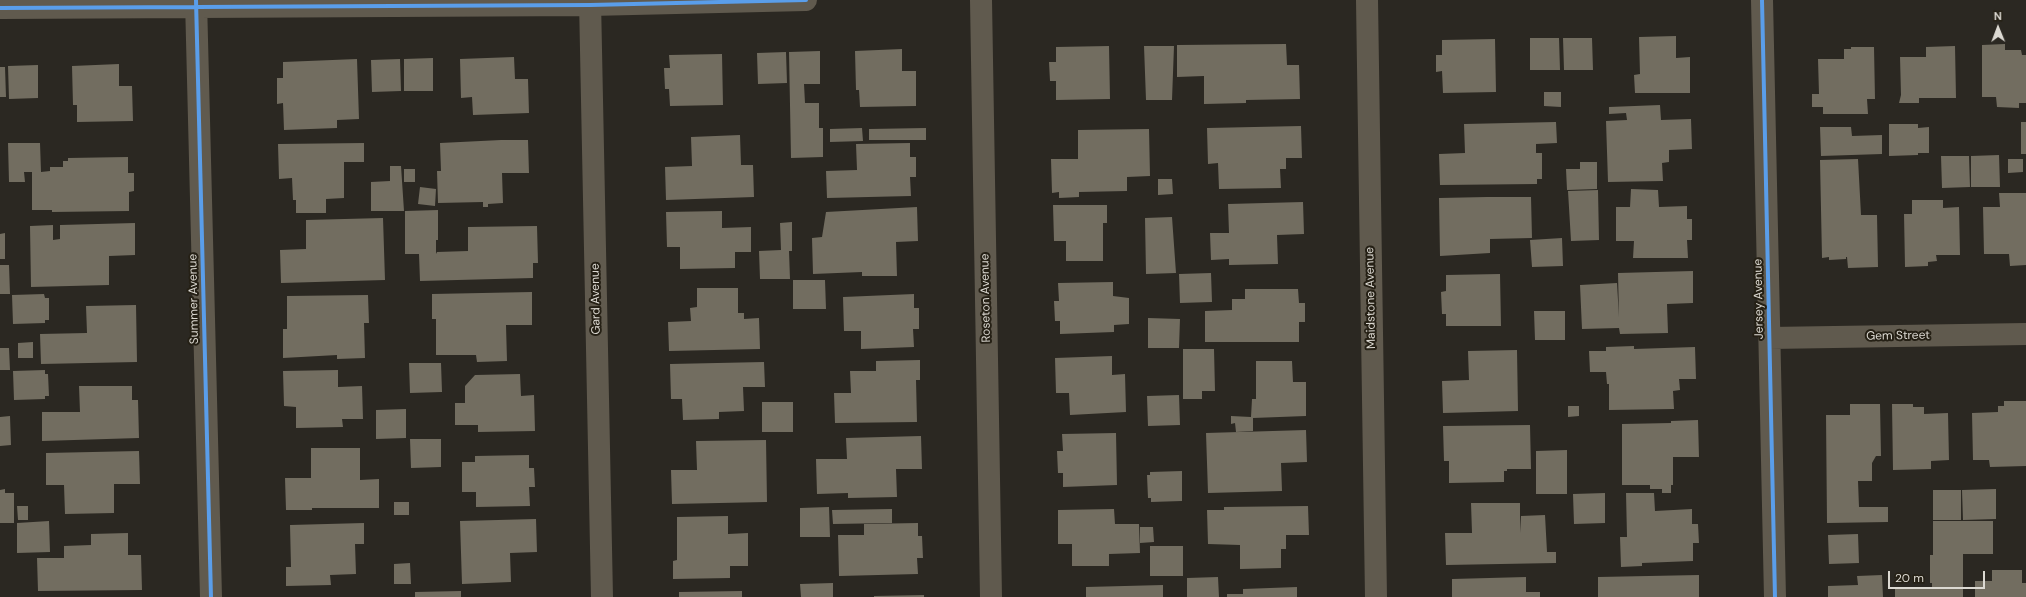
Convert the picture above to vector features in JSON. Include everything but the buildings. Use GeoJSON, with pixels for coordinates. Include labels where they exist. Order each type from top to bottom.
{"type":"FeatureCollection","features":[{"type":"Feature","properties":{"kind":"street"},"geometry":{"type":"LineString","coordinates":[[0,8],[196,4],[590,3],[806,0]]}},
{"type":"Feature","properties":{"kind":"street","name":"Roseton Avenue"},"geometry":{"type":"LineString","coordinates":[[981,0],[991,597]]}},
{"type":"Feature","properties":{"kind":"street","name":"Maidstone Avenue"},"geometry":{"type":"LineString","coordinates":[[1367,0],[1376,597]]}},
{"type":"Feature","properties":{"kind":"street","name":"Jersey Avenue"},"geometry":{"type":"LineString","coordinates":[[1762,0],[1775,597]]}},
{"type":"Feature","properties":{"kind":"street","name":"Gard Avenue"},"geometry":{"type":"LineString","coordinates":[[590,3],[602,597]]}},
{"type":"Feature","properties":{"kind":"street","name":"Summer Avenue"},"geometry":{"type":"LineString","coordinates":[[196,4],[211,597]]}},
{"type":"Feature","properties":{"kind":"street","name":"Gem Street"},"geometry":{"type":"LineString","coordinates":[[1770,338],[2026,334]]}},
{"type":"Feature","properties":{"kind":"cycle path"},"geometry":{"type":"LineString","coordinates":[[196,0],[211,597]]}},
{"type":"Feature","properties":{"kind":"cycle path"},"geometry":{"type":"LineString","coordinates":[[0,8],[590,5],[806,0]]}},
{"type":"Feature","properties":{"kind":"cycle path"},"geometry":{"type":"LineString","coordinates":[[1762,0],[1775,597]]}}]}
